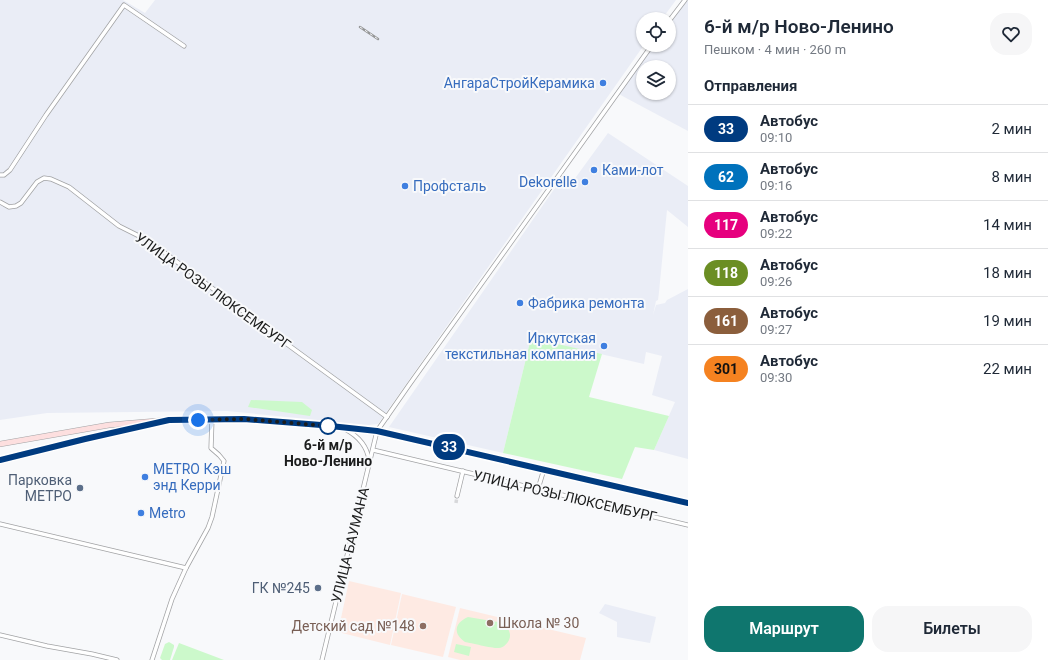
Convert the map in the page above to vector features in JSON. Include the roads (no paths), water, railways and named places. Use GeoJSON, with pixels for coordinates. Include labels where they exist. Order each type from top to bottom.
{"type":"FeatureCollection","features":[{"type":"Feature","properties":{"kind":"main road","name":"УЛИЦА РОЗЫ ЛЮКСЕМБУРГ"},"geometry":{"type":"LineString","coordinates":[[169,420],[244,419],[336,426],[377,431],[688,503]]}},
{"type":"Feature","properties":{"kind":"main road"},"geometry":{"type":"LineString","coordinates":[[0,444],[109,425],[169,420]]}},
{"type":"Feature","properties":{"kind":"main road"},"geometry":{"type":"LineString","coordinates":[[0,460],[169,420]]}},
{"type":"Feature","properties":{"kind":"street"},"geometry":{"type":"LineString","coordinates":[[675,12],[684,0]]}},
{"type":"Feature","properties":{"kind":"street"},"geometry":{"type":"LineString","coordinates":[[0,175],[4,175],[10,170],[46,115],[124,5],[184,46]]}},
{"type":"Feature","properties":{"kind":"street"},"geometry":{"type":"LineString","coordinates":[[377,431],[647,52]]}},
{"type":"Feature","properties":{"kind":"street","name":"УЛИЦА РОЗЫ ЛЮКСЕМБУРГ"},"geometry":{"type":"LineString","coordinates":[[0,202],[9,206],[16,206],[21,203],[37,182],[44,178],[50,179],[69,188],[119,226],[148,241],[387,417]]}},
{"type":"Feature","properties":{"kind":"street"},"geometry":{"type":"LineString","coordinates":[[152,660],[172,599],[212,517],[224,461],[217,452],[211,448],[212,420]]}},
{"type":"Feature","properties":{"kind":"street"},"geometry":{"type":"LineString","coordinates":[[336,426],[349,431],[360,439],[367,451],[369,464]]}},
{"type":"Feature","properties":{"kind":"street","name":"УЛИЦА БАУМАНА"},"geometry":{"type":"LineString","coordinates":[[322,660],[377,431]]}},
{"type":"Feature","properties":{"kind":"street","name":"УЛИЦА РОЗЫ ЛЮКСЕМБУРГ"},"geometry":{"type":"LineString","coordinates":[[373,450],[688,525]]}},
{"type":"Feature","properties":{"kind":"street"},"geometry":{"type":"LineString","coordinates":[[538,489],[544,469]]}},
{"type":"Feature","properties":{"kind":"street"},"geometry":{"type":"LineString","coordinates":[[457,496],[463,471]]}},
{"type":"Feature","properties":{"kind":"street"},"geometry":{"type":"LineString","coordinates":[[0,524],[186,568]]}},
{"type":"Feature","properties":{"kind":"street"},"geometry":{"type":"LineString","coordinates":[[0,635],[117,660]]}},
{"type":"Feature","properties":{"kind":"tunnel"},"geometry":{"type":"LineString","coordinates":[[456,503],[457,496]]}},
{"type":"Feature","properties":{"kind":"railway"},"geometry":{"type":"LineString","coordinates":[[360,27],[378,39]]}},
{"type":"Feature","properties":{"kind":"place","name":"АнгараСтройКерамика"},"geometry":{"type":"Point","coordinates":[603,83]}},
{"type":"Feature","properties":{"kind":"place","name":"Ками-лот"},"geometry":{"type":"Point","coordinates":[594,170]}},
{"type":"Feature","properties":{"kind":"place","name":"Dekorelle"},"geometry":{"type":"Point","coordinates":[585,182]}},
{"type":"Feature","properties":{"kind":"place","name":"Профсталь"},"geometry":{"type":"Point","coordinates":[405,186]}},
{"type":"Feature","properties":{"kind":"place","name":"Фабрика ремонта"},"geometry":{"type":"Point","coordinates":[520,303]}},
{"type":"Feature","properties":{"kind":"place","name":"Иркутская текстильная компания"},"geometry":{"type":"Point","coordinates":[604,346]}},
{"type":"Feature","properties":{"kind":"place","name":"6-й м/р Ново-Ленино"},"geometry":{"type":"Point","coordinates":[328,426]}},
{"type":"Feature","properties":{"kind":"place","name":"METRO Кэш энд Керри"},"geometry":{"type":"Point","coordinates":[145,477]}},
{"type":"Feature","properties":{"kind":"place","name":"Парковка МЕТРО"},"geometry":{"type":"Point","coordinates":[80,488]}},
{"type":"Feature","properties":{"kind":"place","name":"Metro"},"geometry":{"type":"Point","coordinates":[141,513]}},
{"type":"Feature","properties":{"kind":"place","name":"ГК №245"},"geometry":{"type":"Point","coordinates":[318,588]}},
{"type":"Feature","properties":{"kind":"place","name":"Школа № 30"},"geometry":{"type":"Point","coordinates":[490,623]}},
{"type":"Feature","properties":{"kind":"place","name":"Детский сад №148"},"geometry":{"type":"Point","coordinates":[423,626]}}]}
